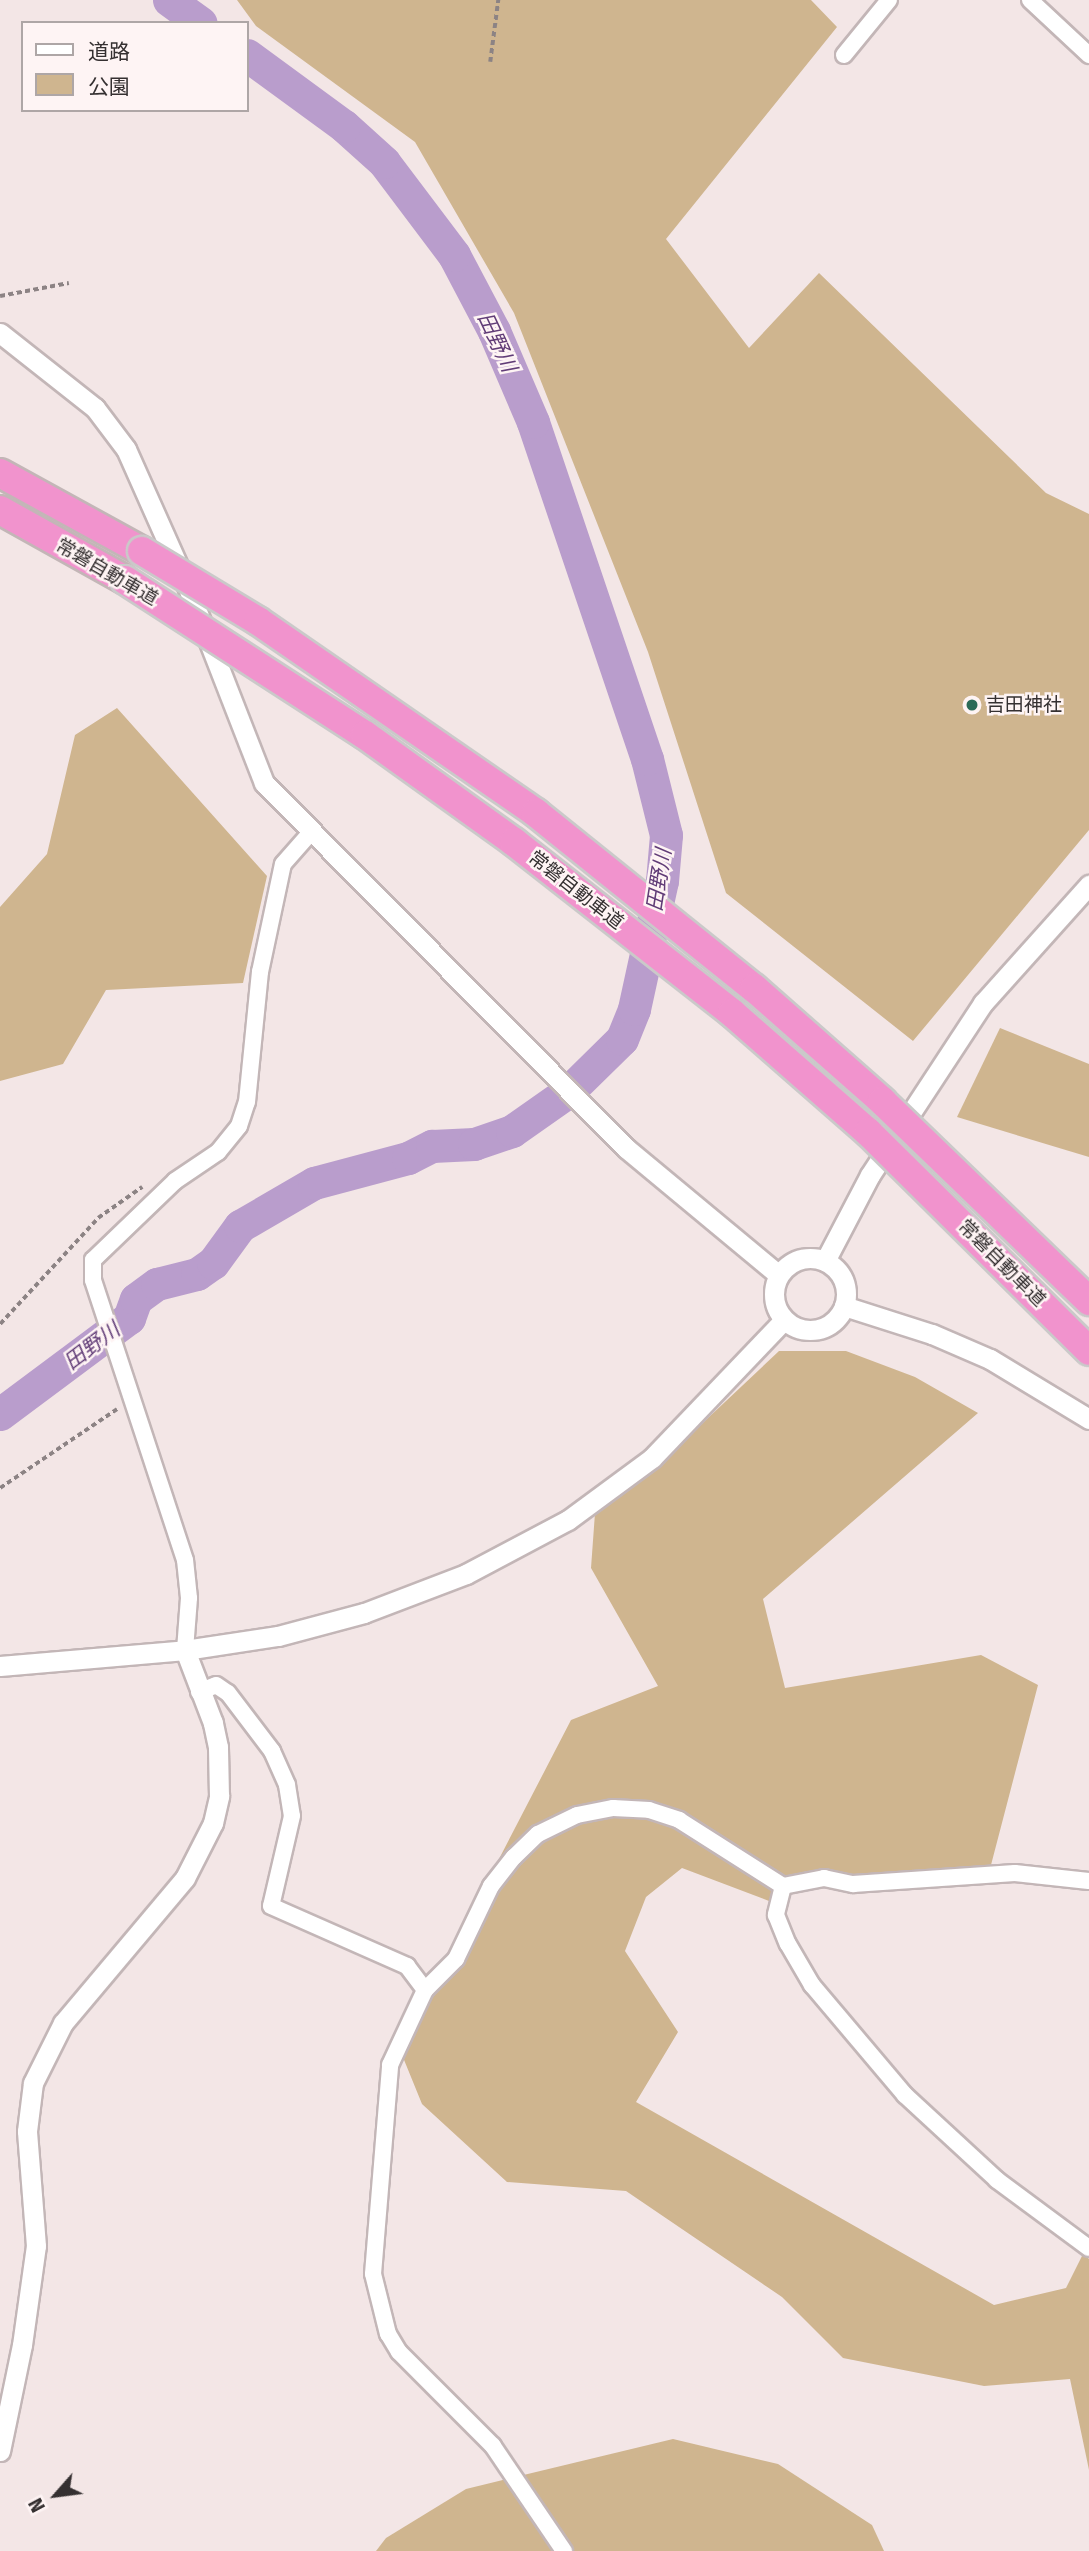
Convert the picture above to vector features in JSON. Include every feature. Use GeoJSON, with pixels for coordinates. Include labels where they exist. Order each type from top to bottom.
{"type":"FeatureCollection","features":[{"type":"Feature","properties":{"kind":"highway","name":"常磐自動車道"},"geometry":{"type":"LineString","coordinates":[[0,473],[142,551],[258,621],[546,821],[754,988],[872,1092],[1089,1301]]}},
{"type":"Feature","properties":{"kind":"highway","name":"常磐自動車道"},"geometry":{"type":"LineString","coordinates":[[0,510],[125,580],[365,735],[514,842],[732,1013],[878,1141],[1089,1351]]}},
{"type":"Feature","properties":{"kind":"street"},"geometry":{"type":"LineString","coordinates":[[844,55],[889,0]]}},
{"type":"Feature","properties":{"kind":"street"},"geometry":{"type":"LineString","coordinates":[[1030,0],[1089,55]]}},
{"type":"Feature","properties":{"kind":"street"},"geometry":{"type":"LineString","coordinates":[[0,333],[94,408],[126,449],[188,588],[264,783],[611,1133],[725,1234],[779,1275]]}},
{"type":"Feature","properties":{"kind":"street"},"geometry":{"type":"LineString","coordinates":[[0,2451],[22,2345],[36,2246],[27,2131],[33,2083],[63,2023],[185,1878],[203,1850],[219,1796],[218,1747],[214,1723],[199,1692],[185,1650],[189,1598],[186,1560],[93,1280],[93,1260],[174,1181],[218,1152],[239,1126],[247,1102],[252,1021],[283,864],[312,831]]}},
{"type":"Feature","properties":{"kind":"street"},"geometry":{"type":"LineString","coordinates":[[825,1261],[870,1175],[983,1003],[1089,884]]}},
{"type":"Feature","properties":{"kind":"street"},"geometry":{"type":"LineString","coordinates":[[804,1258],[825,1261],[841,1275],[845,1306],[832,1323],[813,1331],[784,1320],[775,1303],[779,1275],[804,1258]]}},
{"type":"Feature","properties":{"kind":"street"},"geometry":{"type":"LineString","coordinates":[[845,1306],[990,1359],[1089,1419]]}},
{"type":"Feature","properties":{"kind":"street"},"geometry":{"type":"LineString","coordinates":[[0,1666],[185,1650],[278,1636],[364,1612],[466,1574],[568,1520],[652,1458],[784,1320]]}},
{"type":"Feature","properties":{"kind":"street"},"geometry":{"type":"LineString","coordinates":[[199,1692],[216,1685],[228,1693],[272,1751],[287,1785],[292,1816],[271,1906],[398,1962],[425,1990]]}},
{"type":"Feature","properties":{"kind":"street"},"geometry":{"type":"LineString","coordinates":[[564,2551],[493,2446],[399,2352],[388,2334],[374,2291],[390,2065],[425,1990],[456,1959],[491,1886],[514,1857],[538,1834],[577,1815],[613,1808],[649,1810],[679,1820],[783,1886],[824,1878],[853,1884],[1014,1873],[1089,1881]]}},
{"type":"Feature","properties":{"kind":"street"},"geometry":{"type":"LineString","coordinates":[[783,1886],[776,1915],[788,1944],[812,1984],[897,2085],[973,2159],[1089,2248]]}},
{"type":"Feature","properties":{"kind":"path"},"geometry":{"type":"LineString","coordinates":[[490,62],[498,0]]}},
{"type":"Feature","properties":{"kind":"path"},"geometry":{"type":"LineString","coordinates":[[0,296],[69,283]]}},
{"type":"Feature","properties":{"kind":"path"},"geometry":{"type":"LineString","coordinates":[[0,1488],[133,1399]]}},
{"type":"Feature","properties":{"kind":"green space"},"geometry":{"type":"Polygon","coordinates":[[[237,0],[811,0],[837,27],[666,239],[749,348],[819,273],[1046,493],[1089,514],[1089,830],[913,1041],[726,893],[648,652],[514,313],[415,142],[256,26],[237,0]]]}},
{"type":"Feature","properties":{"kind":"green space"},"geometry":{"type":"Polygon","coordinates":[[[117,708],[267,876],[243,983],[106,990],[63,1064],[0,1081],[0,907],[47,854],[75,735],[117,708]]]}},
{"type":"Feature","properties":{"kind":"green space"},"geometry":{"type":"Polygon","coordinates":[[[1000,1028],[1089,1064],[1089,1157],[957,1117],[1000,1028]]]}},
{"type":"Feature","properties":{"kind":"green space"},"geometry":{"type":"Polygon","coordinates":[[[779,1351],[846,1351],[915,1377],[978,1413],[763,1599],[785,1688],[981,1655],[1038,1685],[991,1865],[856,1879],[822,1871],[791,1876],[769,1901],[682,1868],[646,1897],[625,1951],[678,2032],[636,2102],[994,2305],[1066,2288],[1083,2254],[1089,2259],[1089,2470],[1070,2379],[984,2386],[843,2358],[782,2297],[626,2191],[507,2182],[422,2104],[400,2050],[571,1720],[658,1686],[591,1568],[595,1513],[658,1465],[779,1351]]]}},
{"type":"Feature","properties":{"kind":"green space"},"geometry":{"type":"Polygon","coordinates":[[[673,2439],[778,2464],[872,2525],[884,2551],[376,2551],[386,2538],[466,2489],[673,2439]]]}},
{"type":"Feature","properties":{"kind":"waterway","name":"田野川"},"geometry":{"type":"LineString","coordinates":[[169,0],[198,21]]}},
{"type":"Feature","properties":{"kind":"waterway","name":"田野川"},"geometry":{"type":"LineString","coordinates":[[0,1414],[129,1318],[136,1299],[157,1284],[197,1274],[213,1263],[240,1226],[314,1183],[408,1158],[432,1146],[474,1144],[512,1131],[569,1091],[622,1039],[634,1009],[662,881],[666,835],[647,759],[533,422],[494,331],[454,255],[384,162],[344,126],[248,56]]}},
{"type":"Feature","properties":{"kind":"place","name":"吉田神社"},"geometry":{"type":"Point","coordinates":[972,705]}}]}
